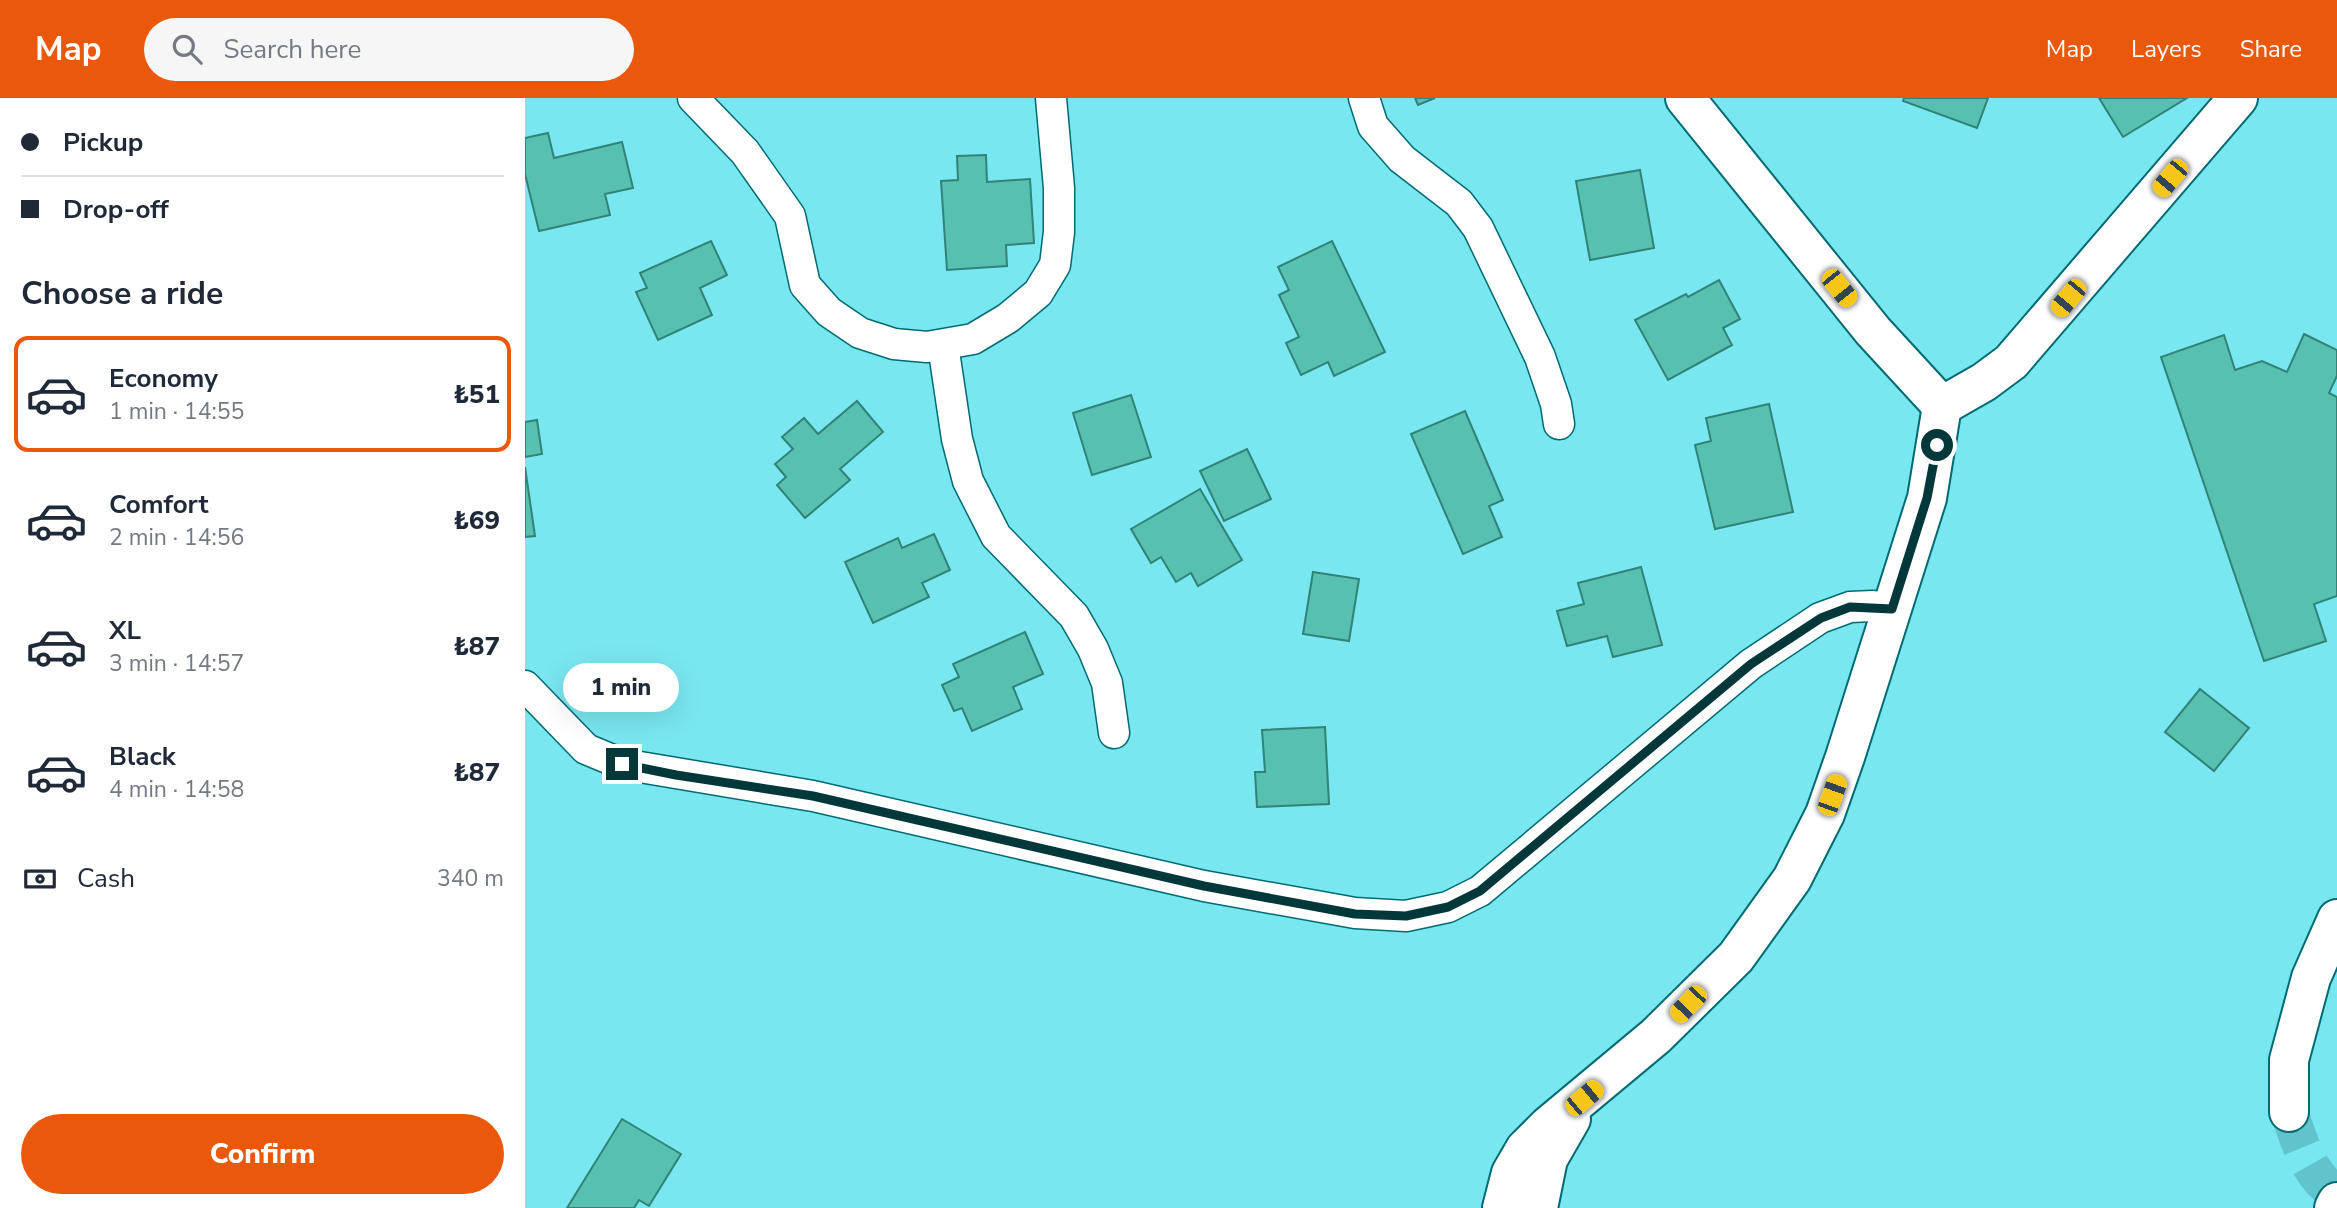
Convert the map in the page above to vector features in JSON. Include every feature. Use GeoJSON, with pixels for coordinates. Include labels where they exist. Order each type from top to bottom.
{"type":"FeatureCollection","features":[{"type":"Feature","properties":{"kind":"main road"},"geometry":{"type":"LineString","coordinates":[[1685,98],[1873,331],[1942,406]]}},
{"type":"Feature","properties":{"kind":"main road"},"geometry":{"type":"LineString","coordinates":[[1942,406],[1984,382],[2011,362],[2238,98]]}},
{"type":"Feature","properties":{"kind":"main road"},"geometry":{"type":"LineString","coordinates":[[1501,1208],[1511,1173],[1525,1149],[1548,1126],[1657,1037],[1735,957],[1792,879],[1829,802],[1892,609],[1927,498],[1942,406]]}},
{"type":"Feature","properties":{"kind":"main road"},"geometry":{"type":"LineString","coordinates":[[2289,1112],[2289,1060],[2311,978],[2337,919]]}},
{"type":"Feature","properties":{"kind":"main road"},"geometry":{"type":"LineString","coordinates":[[1538,1208],[1548,1159],[1584,1098]]}},
{"type":"Feature","properties":{"kind":"main road"},"geometry":{"type":"LineString","coordinates":[[2333,1208],[2337,1202]]}},
{"type":"Feature","properties":{"kind":"street"},"geometry":{"type":"LineString","coordinates":[[693,98],[745,152],[790,216],[806,285],[829,312],[860,333],[894,344],[927,347],[973,339],[1008,318],[1038,293],[1055,265],[1059,232],[1059,188],[1051,98]]}},
{"type":"Feature","properties":{"kind":"street"},"geometry":{"type":"LineString","coordinates":[[1364,98],[1373,126],[1380,134],[1402,159],[1459,203],[1478,228],[1540,356],[1556,404],[1559,424]]}},
{"type":"Feature","properties":{"kind":"street"},"geometry":{"type":"LineString","coordinates":[[943,345],[957,439],[968,481],[996,536],[1074,617],[1093,649],[1107,683],[1114,733]]}},
{"type":"Feature","properties":{"kind":"street"},"geometry":{"type":"LineString","coordinates":[[525,687],[586,749],[622,764],[813,796],[1204,886],[1355,914],[1406,916],[1448,907],[1480,891],[1751,664],[1821,618],[1850,607],[1892,609]]}},
{"type":"Feature","properties":{"kind":"building"},"geometry":{"type":"Polygon","coordinates":[[[1415,98],[1435,98],[1418,105],[1415,98]]]}},
{"type":"Feature","properties":{"kind":"building"},"geometry":{"type":"Polygon","coordinates":[[[1904,98],[1988,98],[1977,128],[1903,101],[1904,98]]]}},
{"type":"Feature","properties":{"kind":"building"},"geometry":{"type":"Polygon","coordinates":[[[2099,98],[2187,98],[2123,137],[2099,98]]]}},
{"type":"Feature","properties":{"kind":"building"},"geometry":{"type":"Polygon","coordinates":[[[548,133],[554,158],[622,142],[633,188],[605,194],[610,215],[539,231],[525,174],[525,138],[548,133]]]}},
{"type":"Feature","properties":{"kind":"building"},"geometry":{"type":"Polygon","coordinates":[[[986,155],[987,182],[1030,179],[1034,243],[1006,245],[1007,266],[947,270],[941,181],[958,180],[957,156],[986,155]]]}},
{"type":"Feature","properties":{"kind":"building"},"geometry":{"type":"Polygon","coordinates":[[[1640,170],[1654,248],[1590,260],[1576,181],[1640,170]]]}},
{"type":"Feature","properties":{"kind":"building"},"geometry":{"type":"Polygon","coordinates":[[[711,241],[727,275],[700,288],[712,315],[658,340],[636,292],[647,288],[640,273],[711,241]]]}},
{"type":"Feature","properties":{"kind":"building"},"geometry":{"type":"Polygon","coordinates":[[[1332,241],[1385,352],[1334,376],[1328,362],[1301,375],[1286,343],[1299,337],[1279,295],[1289,290],[1278,267],[1332,241]]]}},
{"type":"Feature","properties":{"kind":"building"},"geometry":{"type":"Polygon","coordinates":[[[1719,280],[1740,319],[1723,328],[1732,345],[1668,380],[1635,320],[1719,280]]]}},
{"type":"Feature","properties":{"kind":"building"},"geometry":{"type":"Polygon","coordinates":[[[2304,334],[2337,350],[2337,376],[2329,393],[2337,397],[2337,596],[2314,604],[2326,641],[2264,661],[2161,357],[2224,335],[2235,370],[2262,361],[2287,372],[2304,334]]]}},
{"type":"Feature","properties":{"kind":"building"},"geometry":{"type":"Polygon","coordinates":[[[1131,395],[1151,457],[1092,475],[1073,413],[1131,395]]]}},
{"type":"Feature","properties":{"kind":"building"},"geometry":{"type":"Polygon","coordinates":[[[857,401],[883,432],[840,469],[850,480],[805,518],[777,485],[786,477],[775,464],[793,449],[782,437],[804,418],[818,434],[857,401]]]}},
{"type":"Feature","properties":{"kind":"building"},"geometry":{"type":"Polygon","coordinates":[[[1769,404],[1793,512],[1715,529],[1695,445],[1711,441],[1706,418],[1769,404]]]}},
{"type":"Feature","properties":{"kind":"building"},"geometry":{"type":"Polygon","coordinates":[[[1465,411],[1503,500],[1489,506],[1502,537],[1463,554],[1411,434],[1465,411]]]}},
{"type":"Feature","properties":{"kind":"building"},"geometry":{"type":"Polygon","coordinates":[[[537,420],[542,454],[525,457],[525,422],[537,420]]]}},
{"type":"Feature","properties":{"kind":"building"},"geometry":{"type":"Polygon","coordinates":[[[1247,449],[1271,499],[1224,521],[1200,471],[1247,449]]]}},
{"type":"Feature","properties":{"kind":"building"},"geometry":{"type":"Polygon","coordinates":[[[525,467],[535,536],[525,537],[525,467]]]}},
{"type":"Feature","properties":{"kind":"building"},"geometry":{"type":"Polygon","coordinates":[[[1200,489],[1242,560],[1198,586],[1191,573],[1176,582],[1161,557],[1151,563],[1131,529],[1200,489]]]}},
{"type":"Feature","properties":{"kind":"building"},"geometry":{"type":"Polygon","coordinates":[[[934,534],[950,570],[922,583],[929,597],[873,623],[845,562],[898,538],[902,548],[934,534]]]}},
{"type":"Feature","properties":{"kind":"building"},"geometry":{"type":"Polygon","coordinates":[[[1641,567],[1662,645],[1613,657],[1607,636],[1567,646],[1557,611],[1584,604],[1578,583],[1641,567]]]}},
{"type":"Feature","properties":{"kind":"building"},"geometry":{"type":"Polygon","coordinates":[[[1313,572],[1359,579],[1349,641],[1303,634],[1313,572]]]}},
{"type":"Feature","properties":{"kind":"building"},"geometry":{"type":"Polygon","coordinates":[[[1025,632],[1043,674],[1013,687],[1022,709],[972,731],[962,708],[954,711],[942,685],[959,677],[953,664],[1025,632]]]}},
{"type":"Feature","properties":{"kind":"building"},"geometry":{"type":"Polygon","coordinates":[[[2200,689],[2249,728],[2214,771],[2165,732],[2200,689]]]}},
{"type":"Feature","properties":{"kind":"building"},"geometry":{"type":"Polygon","coordinates":[[[1325,727],[1329,804],[1257,807],[1255,772],[1265,772],[1262,730],[1325,727]]]}},
{"type":"Feature","properties":{"kind":"building"},"geometry":{"type":"Polygon","coordinates":[[[622,1119],[681,1154],[649,1206],[639,1200],[634,1208],[567,1208],[622,1119]]]}},
{"type":"Feature","properties":{"kind":"tunnel"},"geometry":{"type":"LineString","coordinates":[[2289,1112],[2312,1168],[2319,1178],[2337,1193]]}},
{"type":"Feature","properties":{"kind":"route"},"geometry":{"type":"LineString","coordinates":[[622,764],[813,796],[1204,886],[1355,914],[1406,916],[1448,907],[1480,891],[1751,664],[1821,618],[1850,607],[1892,609],[1927,498],[1937,445]]}}]}
